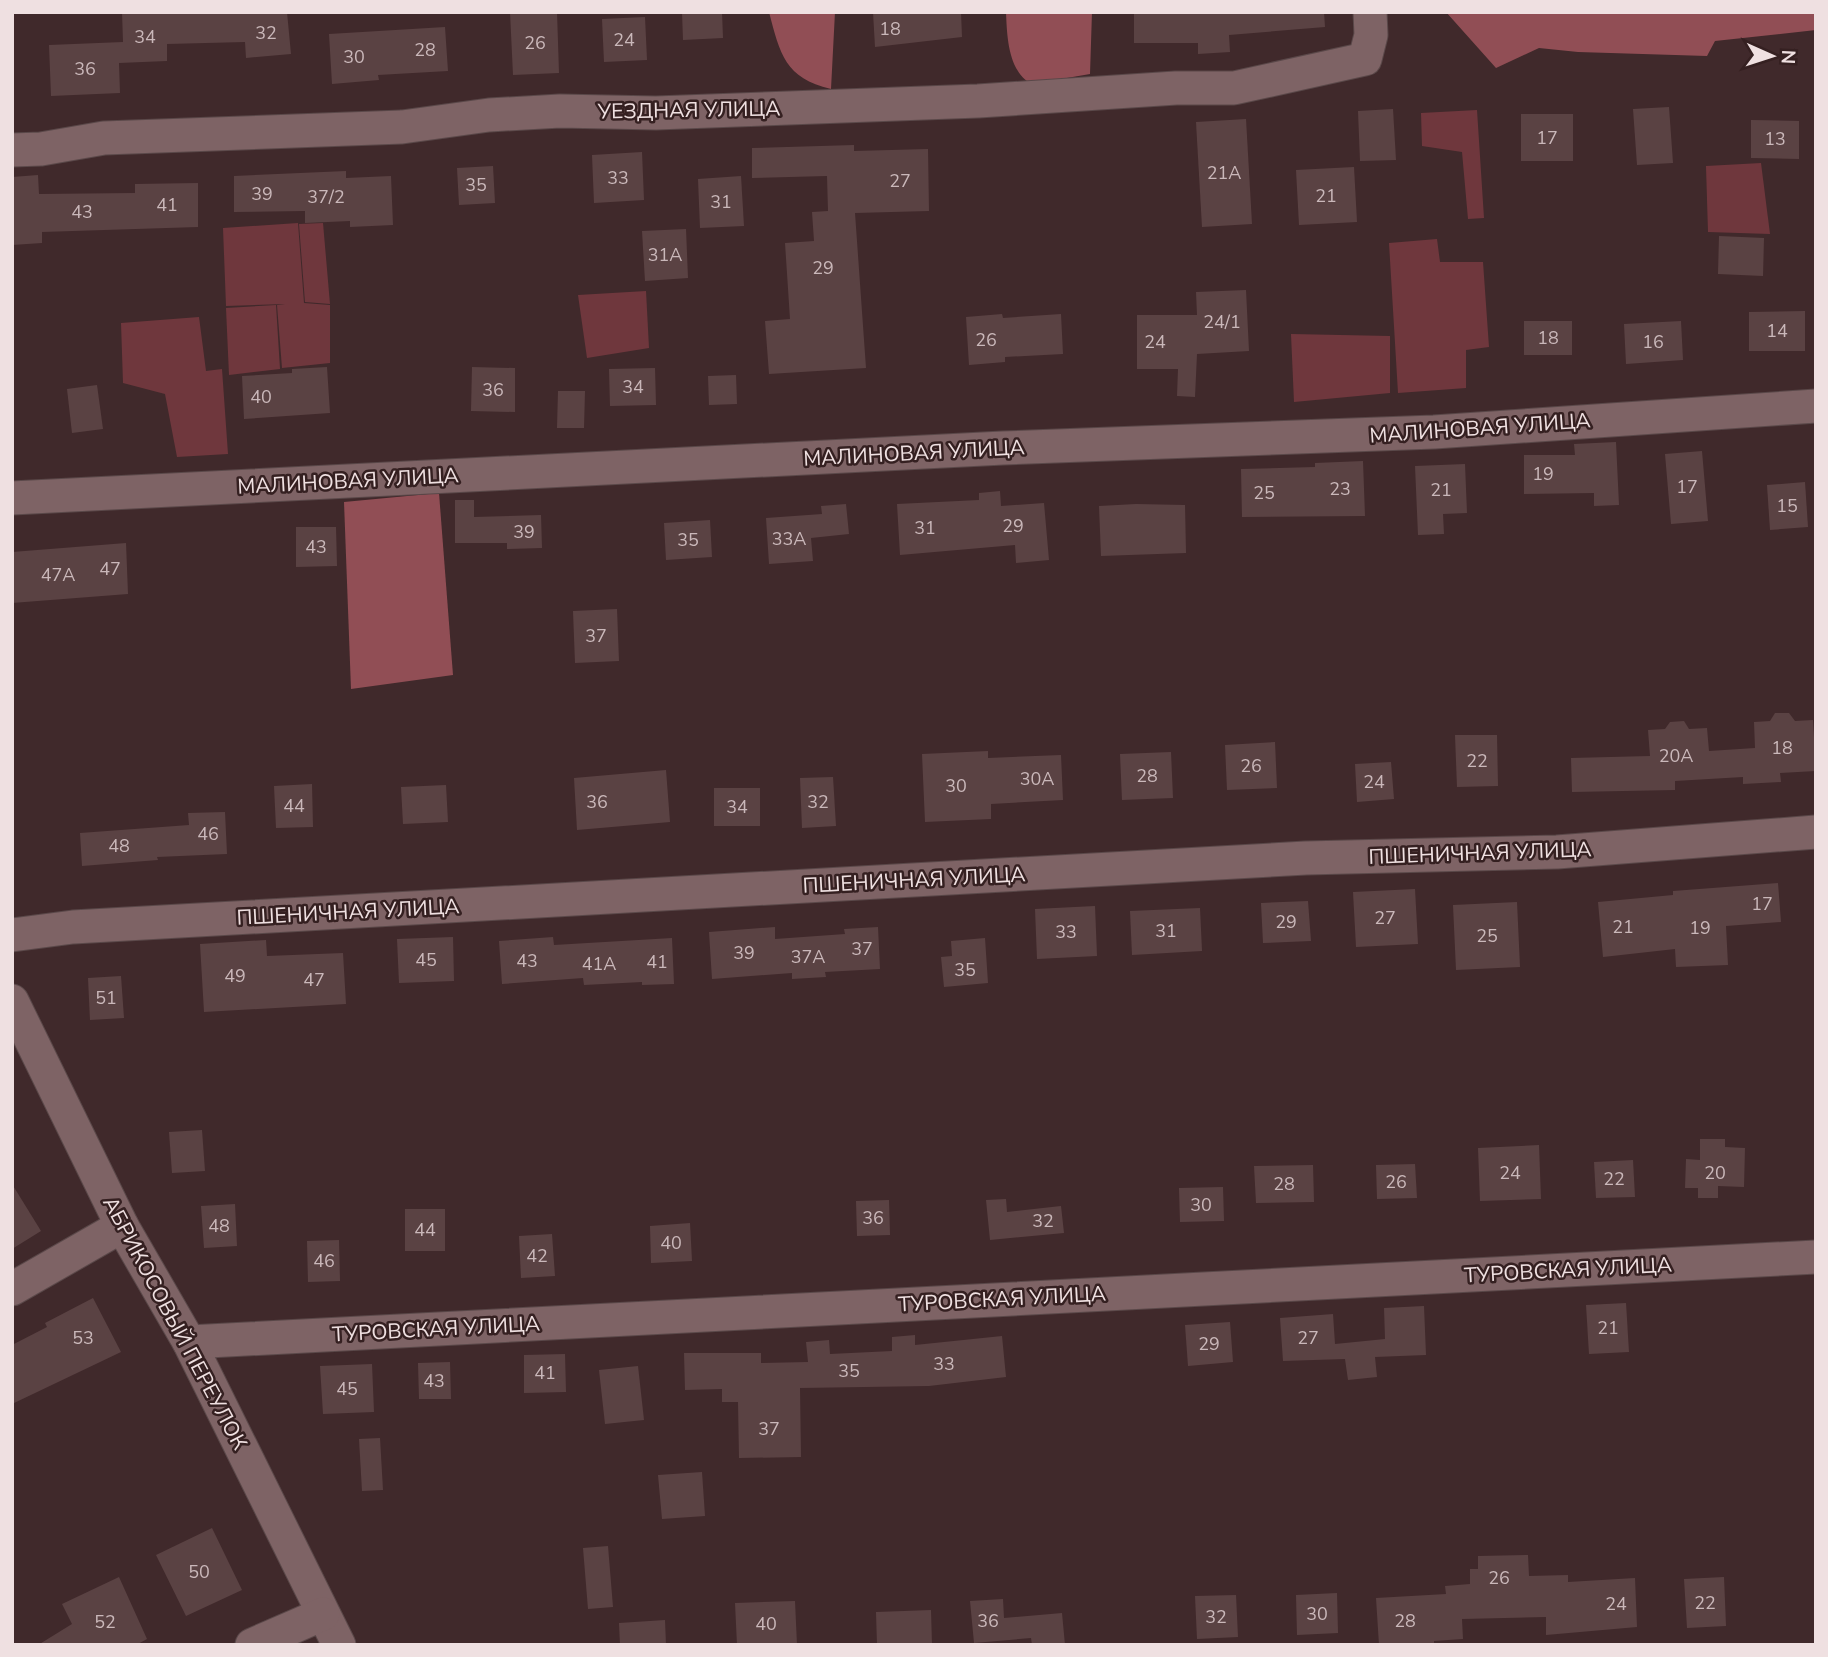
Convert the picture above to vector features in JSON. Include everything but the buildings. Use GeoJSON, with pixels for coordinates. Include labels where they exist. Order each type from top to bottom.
{"type":"FeatureCollection","features":[{"type":"Feature","properties":{"kind":"street","name":"УЕЗДНАЯ УЛИЦА"},"geometry":{"type":"LineString","coordinates":[[12,150],[41,149],[104,138],[402,127],[489,115],[560,111],[656,113],[978,101],[1176,88],[1234,88],[1365,59],[1371,35],[1370,12]]}},
{"type":"Feature","properties":{"kind":"street","name":"МАЛИНОВАЯ УЛИЦА"},"geometry":{"type":"LineString","coordinates":[[12,498],[962,450],[1395,434],[1816,406]]}},
{"type":"Feature","properties":{"kind":"street","name":"ПШЕНИЧНАЯ УЛИЦА"},"geometry":{"type":"LineString","coordinates":[[12,934],[87,926],[1306,858],[1557,852],[1816,832]]}},
{"type":"Feature","properties":{"kind":"street","name":"АБРИКОСОВЫЙ ПЕРЕУЛОК"},"geometry":{"type":"LineString","coordinates":[[12,1001],[122,1226],[189,1342],[339,1645]]}},
{"type":"Feature","properties":{"kind":"street"},"geometry":{"type":"LineString","coordinates":[[12,1289],[122,1226]]}},
{"type":"Feature","properties":{"kind":"street","name":"ТУРОВСКАЯ УЛИЦА"},"geometry":{"type":"LineString","coordinates":[[189,1342],[1816,1257]]}},
{"type":"Feature","properties":{"kind":"street"},"geometry":{"type":"LineString","coordinates":[[252,1645],[323,1614]]}},
{"type":"Feature","properties":{"kind":"shaded area"},"geometry":{"type":"Polygon","coordinates":[[[769,12],[835,12],[831,89],[803,78],[794,71],[781,52],[769,12]]]}},
{"type":"Feature","properties":{"kind":"shaded area"},"geometry":{"type":"Polygon","coordinates":[[[1006,12],[1092,12],[1090,74],[1032,84],[1024,78],[1013,62],[1006,12]]]}},
{"type":"Feature","properties":{"kind":"shaded area"},"geometry":{"type":"Polygon","coordinates":[[[1446,12],[1816,12],[1816,30],[1715,41],[1707,56],[1578,52],[1539,48],[1496,68],[1446,12]]]}},
{"type":"Feature","properties":{"kind":"shaded area"},"geometry":{"type":"Polygon","coordinates":[[[1477,110],[1484,218],[1468,219],[1462,152],[1422,146],[1421,113],[1477,110]]]}},
{"type":"Feature","properties":{"kind":"shaded area"},"geometry":{"type":"Polygon","coordinates":[[[1761,163],[1770,234],[1708,232],[1706,166],[1761,163]]]}},
{"type":"Feature","properties":{"kind":"shaded area"},"geometry":{"type":"Polygon","coordinates":[[[298,223],[304,303],[330,305],[330,363],[282,368],[277,305],[285,304],[226,306],[223,228],[298,223]]]}},
{"type":"Feature","properties":{"kind":"shaded area"},"geometry":{"type":"Polygon","coordinates":[[[323,223],[330,304],[305,302],[299,224],[323,223]]]}},
{"type":"Feature","properties":{"kind":"shaded area"},"geometry":{"type":"Polygon","coordinates":[[[1437,239],[1440,262],[1483,262],[1489,347],[1466,350],[1466,388],[1398,393],[1389,243],[1437,239]]]}},
{"type":"Feature","properties":{"kind":"shaded area"},"geometry":{"type":"Polygon","coordinates":[[[646,291],[649,348],[587,358],[578,295],[646,291]]]}},
{"type":"Feature","properties":{"kind":"shaded area"},"geometry":{"type":"Polygon","coordinates":[[[276,305],[280,369],[229,375],[226,308],[276,305]]]}},
{"type":"Feature","properties":{"kind":"shaded area"},"geometry":{"type":"Polygon","coordinates":[[[199,317],[206,371],[222,369],[228,454],[177,457],[165,394],[123,383],[121,323],[199,317]]]}},
{"type":"Feature","properties":{"kind":"shaded area"},"geometry":{"type":"Polygon","coordinates":[[[1291,334],[1390,336],[1390,393],[1294,402],[1291,334]]]}},
{"type":"Feature","properties":{"kind":"shaded area"},"geometry":{"type":"Polygon","coordinates":[[[439,493],[453,675],[351,689],[344,502],[439,493]]]}}]}
